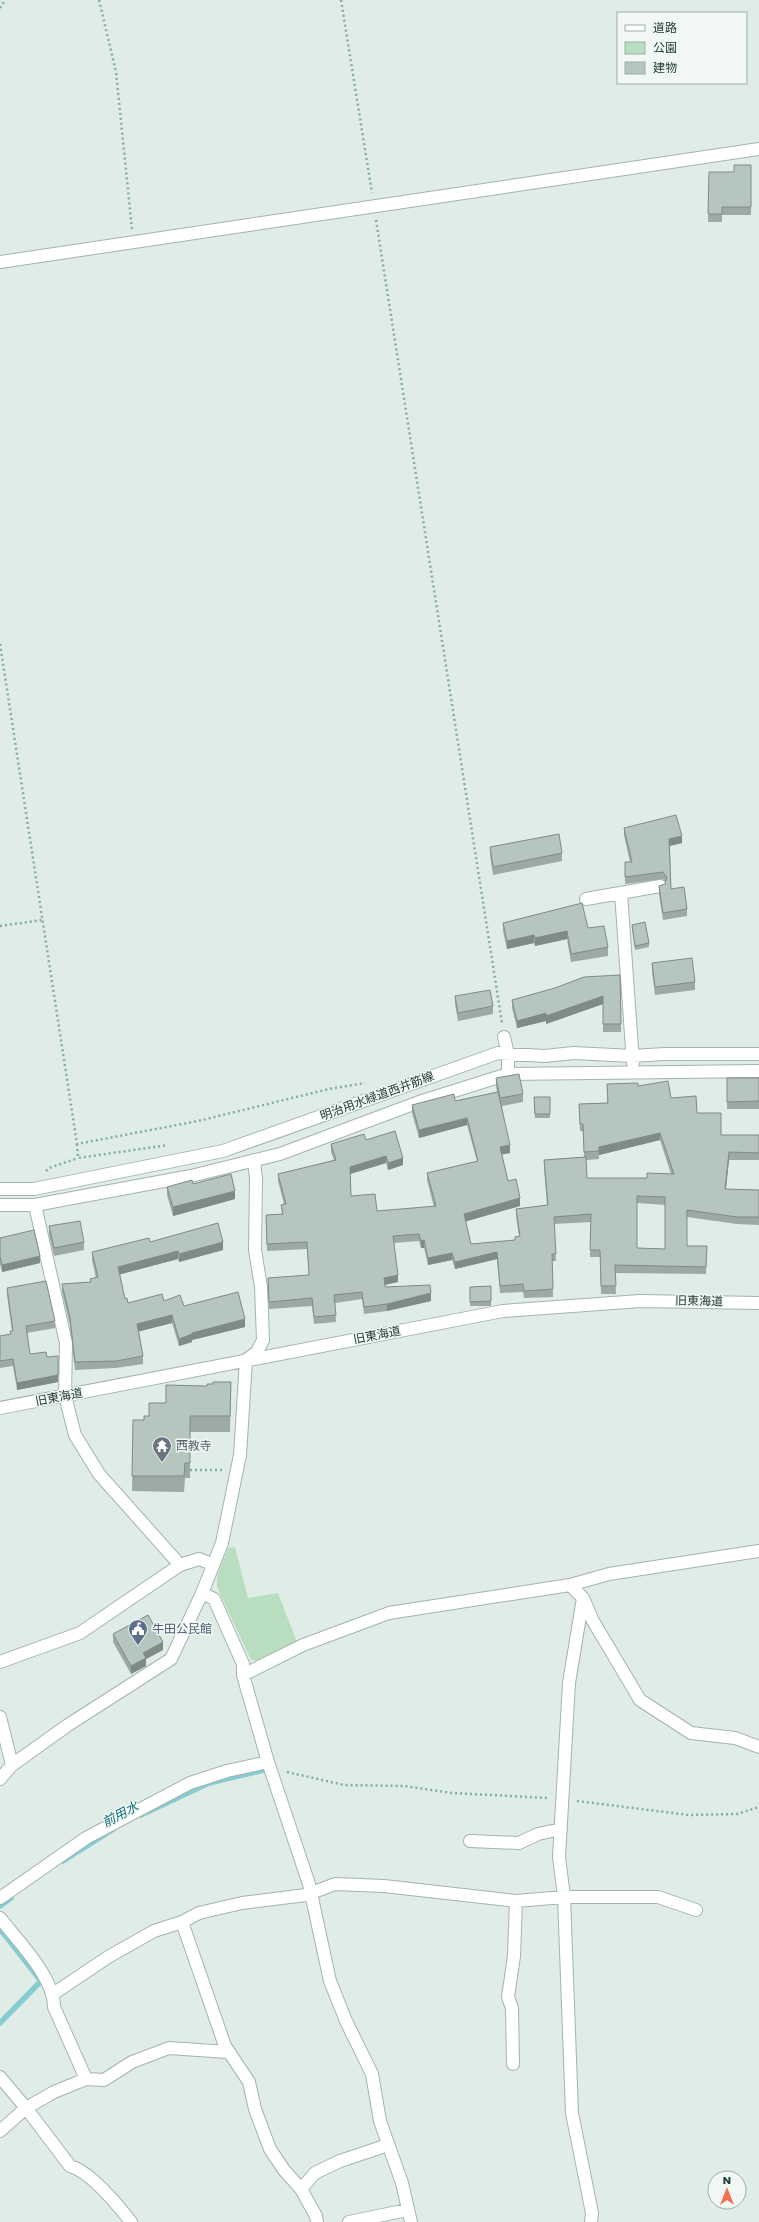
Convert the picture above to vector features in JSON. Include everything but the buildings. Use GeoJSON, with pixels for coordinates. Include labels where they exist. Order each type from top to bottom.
{"type":"FeatureCollection","features":[{"type":"Feature","properties":{"kind":"street"},"geometry":{"type":"LineString","coordinates":[[0,262],[759,148]]}},
{"type":"Feature","properties":{"kind":"street"},"geometry":{"type":"LineString","coordinates":[[586,899],[660,886]]}},
{"type":"Feature","properties":{"kind":"street"},"geometry":{"type":"LineString","coordinates":[[621,893],[634,1072]]}},
{"type":"Feature","properties":{"kind":"street"},"geometry":{"type":"LineString","coordinates":[[504,1037],[508,1054],[508,1074]]}},
{"type":"Feature","properties":{"kind":"street","name":"明治用水緑道西井筋線"},"geometry":{"type":"LineString","coordinates":[[0,1189],[34,1189],[223,1151],[498,1053],[544,1056],[574,1053],[632,1056],[665,1054],[759,1054]]}},
{"type":"Feature","properties":{"kind":"street"},"geometry":{"type":"LineString","coordinates":[[0,1205],[35,1205],[191,1176],[280,1154],[419,1102],[508,1074],[759,1071]]}},
{"type":"Feature","properties":{"kind":"street"},"geometry":{"type":"LineString","coordinates":[[0,1779],[12,1765],[68,1725],[171,1659],[202,1593],[212,1564],[222,1543],[240,1455],[246,1360],[257,1352],[263,1340],[261,1287],[255,1250],[256,1179],[254,1160]]}},
{"type":"Feature","properties":{"kind":"street"},"geometry":{"type":"LineString","coordinates":[[35,1205],[66,1343],[65,1396],[75,1435],[99,1474],[180,1565]]}},
{"type":"Feature","properties":{"kind":"street","name":"旧東海道"},"geometry":{"type":"LineString","coordinates":[[0,1408],[503,1312],[640,1301],[759,1303]]}},
{"type":"Feature","properties":{"kind":"street"},"geometry":{"type":"LineString","coordinates":[[243,1674],[302,1645],[389,1613],[570,1585],[609,1574],[759,1551]]}},
{"type":"Feature","properties":{"kind":"street"},"geometry":{"type":"LineString","coordinates":[[0,1662],[80,1633],[180,1565],[199,1559],[212,1564]]}},
{"type":"Feature","properties":{"kind":"street"},"geometry":{"type":"LineString","coordinates":[[570,1585],[582,1598],[640,1700],[691,1733],[735,1738],[759,1747]]}},
{"type":"Feature","properties":{"kind":"street"},"geometry":{"type":"LineString","coordinates":[[202,1593],[214,1599],[243,1664],[243,1674],[310,1893],[330,1981],[346,2021],[372,2074],[380,2121],[402,2183],[411,2222]]}},
{"type":"Feature","properties":{"kind":"street"},"geometry":{"type":"LineString","coordinates":[[582,1598],[569,1683],[559,1857],[564,1897],[572,2113],[592,2213],[592,2222]]}},
{"type":"Feature","properties":{"kind":"street"},"geometry":{"type":"LineString","coordinates":[[0,1717],[12,1765]]}},
{"type":"Feature","properties":{"kind":"street"},"geometry":{"type":"LineString","coordinates":[[0,1898],[86,1838],[190,1783],[227,1771],[270,1765]]}},
{"type":"Feature","properties":{"kind":"street"},"geometry":{"type":"LineString","coordinates":[[470,1841],[519,1843],[538,1834],[561,1830]]}},
{"type":"Feature","properties":{"kind":"street"},"geometry":{"type":"LineString","coordinates":[[53,1994],[108,1957],[154,1931],[182,1922],[199,1913],[242,1903],[310,1893],[335,1884],[384,1886],[516,1901],[564,1897],[658,1897],[696,1910]]}},
{"type":"Feature","properties":{"kind":"street"},"geometry":{"type":"LineString","coordinates":[[513,2064],[512,2008],[508,1997],[514,1956],[516,1901]]}},
{"type":"Feature","properties":{"kind":"street"},"geometry":{"type":"LineString","coordinates":[[0,1918],[46,1979],[53,1994],[54,2007],[86,2080]]}},
{"type":"Feature","properties":{"kind":"street"},"geometry":{"type":"LineString","coordinates":[[182,1922],[228,2052],[249,2082],[255,2109],[270,2149],[284,2170],[301,2189],[316,2216],[317,2222]]}},
{"type":"Feature","properties":{"kind":"street"},"geometry":{"type":"LineString","coordinates":[[0,2131],[26,2108],[54,2092],[86,2080],[104,2080],[132,2062],[169,2048],[228,2052]]}},
{"type":"Feature","properties":{"kind":"street"},"geometry":{"type":"LineString","coordinates":[[0,2077],[26,2108],[70,2166],[79,2168],[118,2205],[131,2222]]}},
{"type":"Feature","properties":{"kind":"street"},"geometry":{"type":"LineString","coordinates":[[301,2189],[315,2173],[340,2161],[388,2145]]}},
{"type":"Feature","properties":{"kind":"street"},"geometry":{"type":"LineString","coordinates":[[349,2222],[407,2210]]}},
{"type":"Feature","properties":{"kind":"path"},"geometry":{"type":"LineString","coordinates":[[0,8],[5,0]]}},
{"type":"Feature","properties":{"kind":"path"},"geometry":{"type":"LineString","coordinates":[[99,0],[116,72],[134,242]]}},
{"type":"Feature","properties":{"kind":"path"},"geometry":{"type":"LineString","coordinates":[[341,0],[504,1037]]}},
{"type":"Feature","properties":{"kind":"path"},"geometry":{"type":"LineString","coordinates":[[0,644],[78,1158]]}},
{"type":"Feature","properties":{"kind":"path"},"geometry":{"type":"LineString","coordinates":[[0,926],[42,920]]}},
{"type":"Feature","properties":{"kind":"path"},"geometry":{"type":"LineString","coordinates":[[77,1144],[198,1121],[329,1089],[371,1082]]}},
{"type":"Feature","properties":{"kind":"path"},"geometry":{"type":"LineString","coordinates":[[48,1168],[78,1158],[172,1145]]}},
{"type":"Feature","properties":{"kind":"path"},"geometry":{"type":"LineString","coordinates":[[190,1470],[236,1470]]}},
{"type":"Feature","properties":{"kind":"path"},"geometry":{"type":"LineString","coordinates":[[270,1765],[344,1785],[404,1786],[452,1793],[563,1799],[689,1815],[736,1814],[759,1807]]}},
{"type":"Feature","properties":{"kind":"green space"},"geometry":{"type":"Polygon","coordinates":[[[235,1547],[248,1598],[278,1593],[297,1642],[261,1661],[251,1660],[217,1587],[217,1576],[228,1548],[235,1547]]]}},
{"type":"Feature","properties":{"kind":"waterway","name":"前用水"},"geometry":{"type":"LineString","coordinates":[[141,1815],[209,1783],[264,1770]]}},
{"type":"Feature","properties":{"kind":"waterway","name":"前用水"},"geometry":{"type":"LineString","coordinates":[[63,1861],[112,1830]]}},
{"type":"Feature","properties":{"kind":"waterway","name":"前用水"},"geometry":{"type":"LineString","coordinates":[[0,1906],[11,1898]]}},
{"type":"Feature","properties":{"kind":"waterway","name":"前用水"},"geometry":{"type":"LineString","coordinates":[[0,1929],[41,1981],[0,2023]]}},
{"type":"Feature","properties":{"kind":"place","name":"西教寺"},"geometry":{"type":"Point","coordinates":[162,1463]}},
{"type":"Feature","properties":{"kind":"place","name":"牛田公民館"},"geometry":{"type":"Point","coordinates":[138,1646]}}]}
